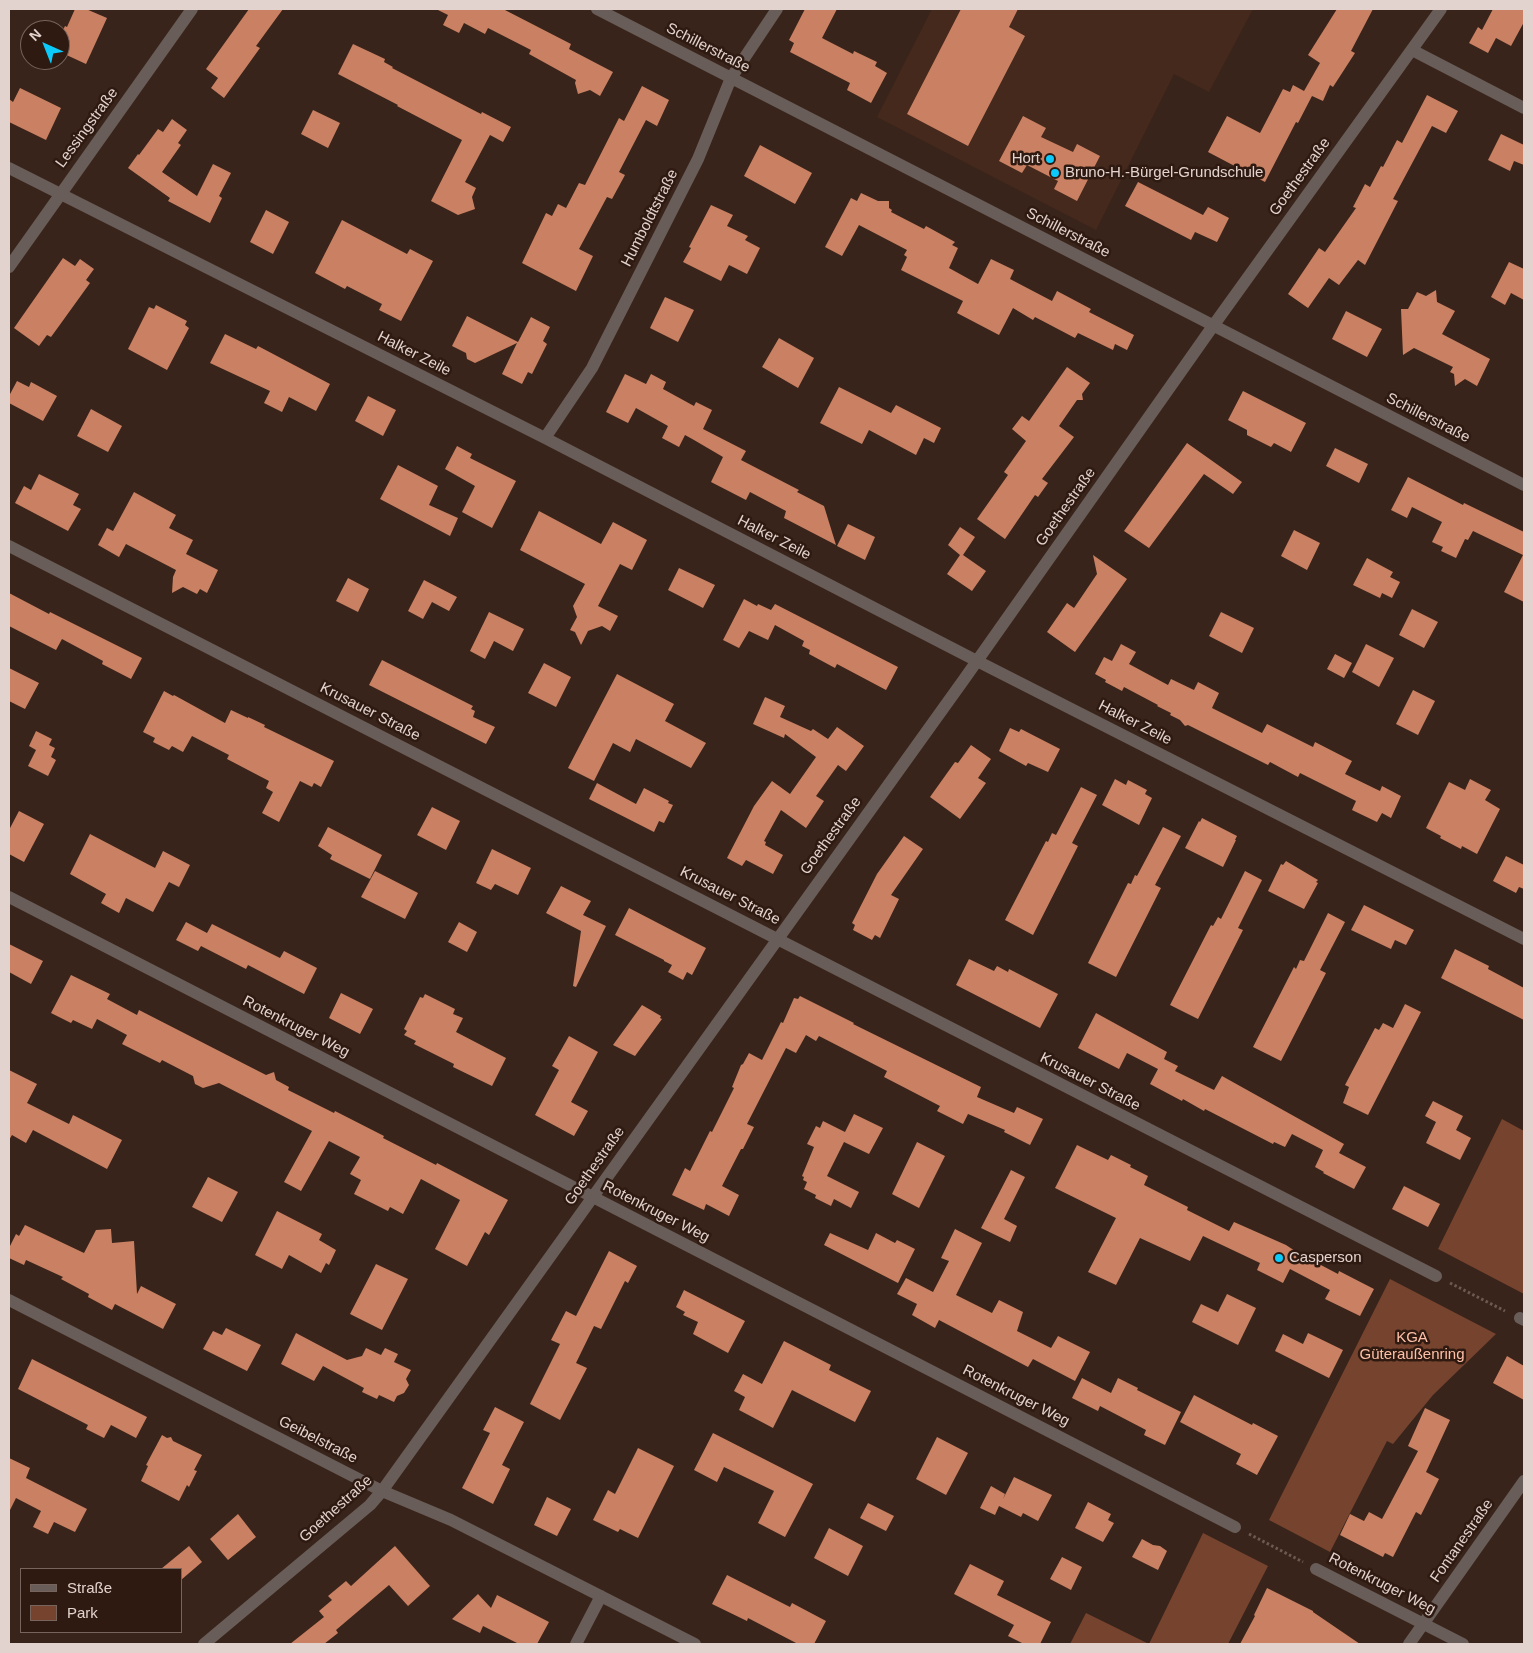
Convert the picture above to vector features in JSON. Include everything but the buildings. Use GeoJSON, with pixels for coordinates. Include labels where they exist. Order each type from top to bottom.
{"type":"FeatureCollection","features":[{"type":"Feature","properties":{"kind":"street","name":"Lessingstraße"},"geometry":{"type":"LineString","coordinates":[[9,267],[192,9]]}},
{"type":"Feature","properties":{"kind":"street","name":"Schillerstraße"},"geometry":{"type":"LineString","coordinates":[[597,9],[1524,485]]}},
{"type":"Feature","properties":{"kind":"street","name":"Humboldtstraße"},"geometry":{"type":"LineString","coordinates":[[545,438],[592,368],[698,159],[731,78],[777,9]]}},
{"type":"Feature","properties":{"kind":"street","name":"Goethestraße"},"geometry":{"type":"LineString","coordinates":[[204,1644],[370,1504],[382,1491],[1441,9]]}},
{"type":"Feature","properties":{"kind":"street"},"geometry":{"type":"LineString","coordinates":[[1412,50],[1524,108]]}},
{"type":"Feature","properties":{"kind":"street","name":"Halker Zeile"},"geometry":{"type":"LineString","coordinates":[[9,168],[545,438],[976,661],[1524,939]]}},
{"type":"Feature","properties":{"kind":"street","name":"Krusauer Straße"},"geometry":{"type":"LineString","coordinates":[[9,546],[1436,1276]]}},
{"type":"Feature","properties":{"kind":"street","name":"Rotenkruger Weg"},"geometry":{"type":"LineString","coordinates":[[9,897],[1235,1527]]}},
{"type":"Feature","properties":{"kind":"street","name":"Geibelstraße"},"geometry":{"type":"LineString","coordinates":[[9,1300],[382,1491],[451,1520],[695,1644]]}},
{"type":"Feature","properties":{"kind":"street","name":"Fontanestraße"},"geometry":{"type":"LineString","coordinates":[[1408,1644],[1524,1481]]}},
{"type":"Feature","properties":{"kind":"street","name":"Rotenkruger Weg"},"geometry":{"type":"LineString","coordinates":[[1316,1569],[1463,1644]]}},
{"type":"Feature","properties":{"kind":"street"},"geometry":{"type":"LineString","coordinates":[[576,1644],[601,1596]]}},
{"type":"Feature","properties":{"kind":"path"},"geometry":{"type":"LineString","coordinates":[[1436,1276],[1522,1319]]}},
{"type":"Feature","properties":{"kind":"path","name":"Rotenkruger Weg"},"geometry":{"type":"LineString","coordinates":[[1260,1539],[1316,1569]]}},
{"type":"Feature","properties":{"kind":"shaded area","name":"Bruno-H.-Bürgel-Grundschule"},"geometry":{"type":"Polygon","coordinates":[[[932,9],[1253,9],[1209,92],[1174,74],[1096,230],[877,117],[932,9]]]}},
{"type":"Feature","properties":{"kind":"green space"},"geometry":{"type":"Polygon","coordinates":[[[1502,1119],[1524,1131],[1524,1294],[1438,1249],[1502,1119]]]}},
{"type":"Feature","properties":{"kind":"green space","name":"KGA Güteraußenring"},"geometry":{"type":"Polygon","coordinates":[[[1390,1279],[1496,1334],[1433,1395],[1393,1444],[1387,1441],[1330,1552],[1269,1520],[1390,1279]]]}},
{"type":"Feature","properties":{"kind":"green space"},"geometry":{"type":"Polygon","coordinates":[[[1203,1533],[1268,1566],[1228,1644],[1149,1644],[1203,1533]]]}},
{"type":"Feature","properties":{"kind":"green space"},"geometry":{"type":"Polygon","coordinates":[[[1086,1613],[1149,1644],[1070,1644],[1086,1613]]]}},
{"type":"Feature","properties":{"kind":"place","name":"Hort"},"geometry":{"type":"Point","coordinates":[1050,159]}},
{"type":"Feature","properties":{"kind":"place","name":"Bruno-H.-Bürgel-Grundschule"},"geometry":{"type":"Point","coordinates":[1055,173]}},
{"type":"Feature","properties":{"kind":"place","name":"Casperson"},"geometry":{"type":"Point","coordinates":[1279,1258]}}]}
